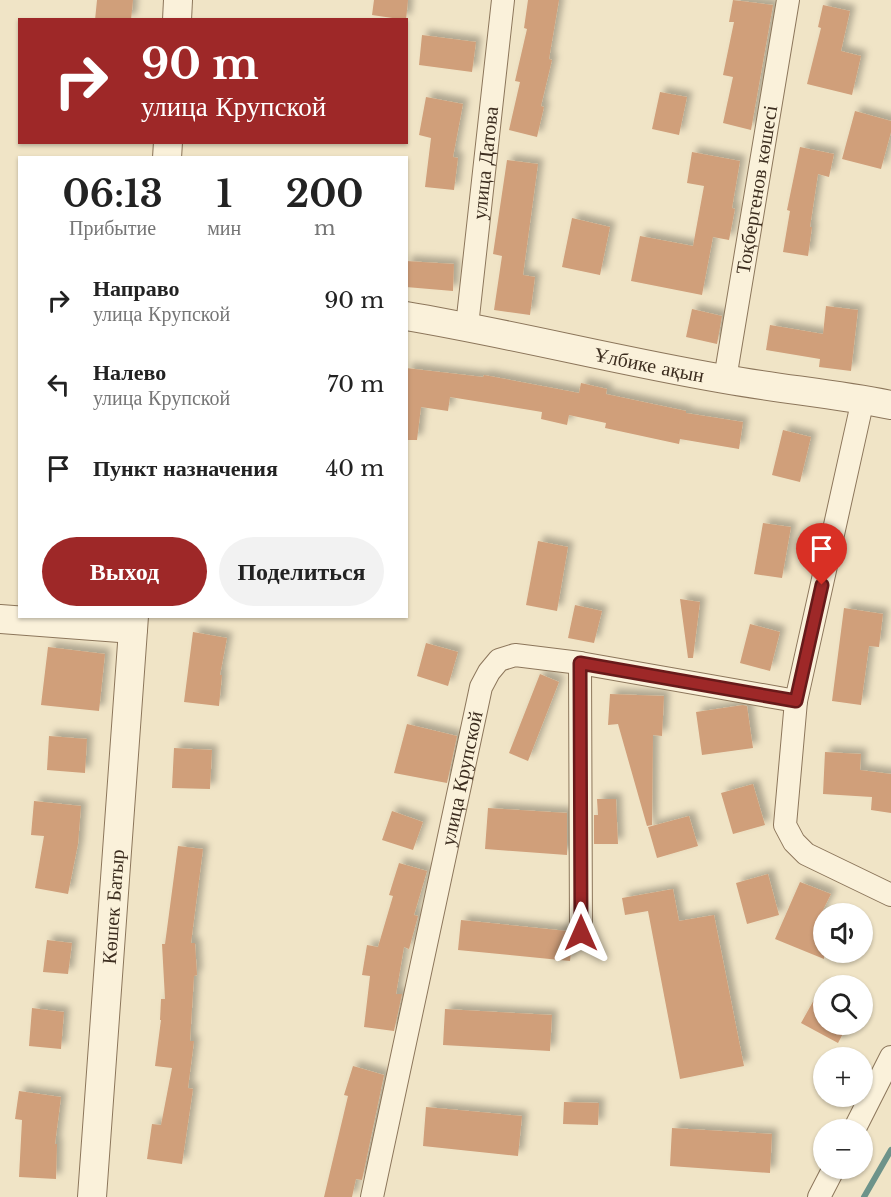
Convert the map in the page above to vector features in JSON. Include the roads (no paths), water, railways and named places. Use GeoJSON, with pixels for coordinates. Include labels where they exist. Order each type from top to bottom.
{"type":"FeatureCollection","features":[{"type":"Feature","properties":{"kind":"street"},"geometry":{"type":"LineString","coordinates":[[177,18],[178,0]]}},
{"type":"Feature","properties":{"kind":"street","name":"улица Датова"},"geometry":{"type":"LineString","coordinates":[[467,326],[503,0]]}},
{"type":"Feature","properties":{"kind":"street","name":"Тоқбергенов көшесі"},"geometry":{"type":"LineString","coordinates":[[724,379],[788,0]]}},
{"type":"Feature","properties":{"kind":"street","name":"Ұлбике ақын"},"geometry":{"type":"LineString","coordinates":[[408,316],[467,326],[724,379],[891,405]]}},
{"type":"Feature","properties":{"kind":"street"},"geometry":{"type":"LineString","coordinates":[[863,399],[796,701],[785,825],[794,842],[806,854],[891,895]]}},
{"type":"Feature","properties":{"kind":"street"},"geometry":{"type":"LineString","coordinates":[[0,619],[133,623]]}},
{"type":"Feature","properties":{"kind":"street","name":"Көшек Батыр"},"geometry":{"type":"LineString","coordinates":[[92,1197],[133,623]]}},
{"type":"Feature","properties":{"kind":"street","name":"улица Крупской"},"geometry":{"type":"LineString","coordinates":[[372,1197],[481,687],[499,660],[515,655],[580,663],[796,701]]}},
{"type":"Feature","properties":{"kind":"street"},"geometry":{"type":"LineString","coordinates":[[580,663],[581,933]]}},
{"type":"Feature","properties":{"kind":"street"},"geometry":{"type":"LineString","coordinates":[[860,1119],[891,1057]]}},
{"type":"Feature","properties":{"kind":"street"},"geometry":{"type":"LineString","coordinates":[[819,1197],[828,1179]]}},
{"type":"Feature","properties":{"kind":"waterway"},"geometry":{"type":"LineString","coordinates":[[864,1197],[891,1150]]}}]}
